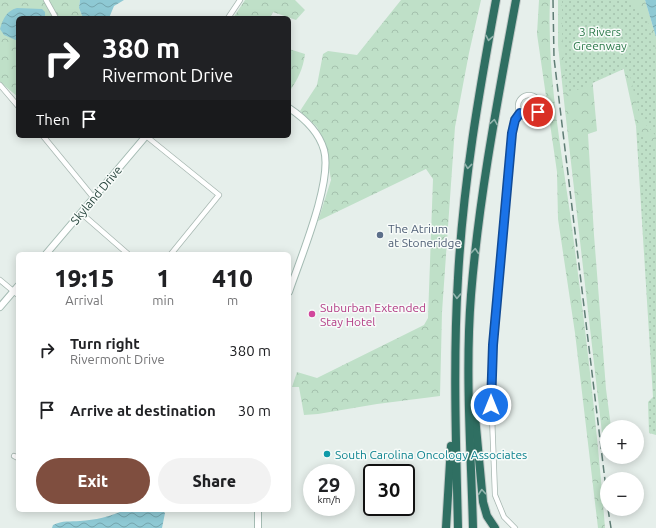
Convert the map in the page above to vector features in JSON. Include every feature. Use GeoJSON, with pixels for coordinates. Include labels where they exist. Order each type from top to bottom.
{"type":"FeatureCollection","features":[{"type":"Feature","properties":{"kind":"highway"},"geometry":{"type":"LineString","coordinates":[[446,528],[454,389],[458,277],[466,176],[475,113],[496,0]]}},
{"type":"Feature","properties":{"kind":"highway"},"geometry":{"type":"LineString","coordinates":[[473,528],[470,373],[471,297],[476,239],[497,103],[516,0]]}},
{"type":"Feature","properties":{"kind":"highway"},"geometry":{"type":"LineString","coordinates":[[470,373],[479,449],[482,494],[487,516],[495,528]]}},
{"type":"Feature","properties":{"kind":"highway"},"geometry":{"type":"LineString","coordinates":[[454,389],[458,528]]}},
{"type":"Feature","properties":{"kind":"street"},"geometry":{"type":"LineString","coordinates":[[46,0],[55,16]]}},
{"type":"Feature","properties":{"kind":"street"},"geometry":{"type":"LineString","coordinates":[[229,16],[240,0]]}},
{"type":"Feature","properties":{"kind":"street"},"geometry":{"type":"LineString","coordinates":[[0,85],[16,104]]}},
{"type":"Feature","properties":{"kind":"street"},"geometry":{"type":"LineString","coordinates":[[515,528],[504,517],[495,495],[491,390],[508,163],[513,126],[520,113],[518,102],[523,96],[531,95],[537,98],[540,105],[535,115],[529,117],[520,113]]}},
{"type":"Feature","properties":{"kind":"street"},"geometry":{"type":"LineString","coordinates":[[291,109],[302,117],[314,130],[324,150],[325,173],[322,194],[291,286]]}},
{"type":"Feature","properties":{"kind":"street"},"geometry":{"type":"LineString","coordinates":[[45,138],[93,197]]}},
{"type":"Feature","properties":{"kind":"street","name":"Skyland Drive"},"geometry":{"type":"LineString","coordinates":[[48,252],[144,138]]}},
{"type":"Feature","properties":{"kind":"street"},"geometry":{"type":"LineString","coordinates":[[149,138],[220,195],[173,252]]}},
{"type":"Feature","properties":{"kind":"street"},"geometry":{"type":"LineString","coordinates":[[81,213],[126,252]]}},
{"type":"Feature","properties":{"kind":"street"},"geometry":{"type":"LineString","coordinates":[[0,280],[16,289]]}},
{"type":"Feature","properties":{"kind":"street"},"geometry":{"type":"LineString","coordinates":[[0,307],[16,291]]}},
{"type":"Feature","properties":{"kind":"street"},"geometry":{"type":"LineString","coordinates":[[258,512],[258,528]]}},
{"type":"Feature","properties":{"kind":"green space"},"geometry":{"type":"Polygon","coordinates":[[[0,0],[80,0],[79,8],[82,16],[16,16],[16,95],[0,82],[0,0]]]}},
{"type":"Feature","properties":{"kind":"green space"},"geometry":{"type":"Polygon","coordinates":[[[245,0],[295,0],[305,10],[296,20],[291,18],[291,16],[284,16],[273,12],[271,16],[234,16],[245,0]]]}},
{"type":"Feature","properties":{"kind":"green space"},"geometry":{"type":"Polygon","coordinates":[[[401,0],[481,0],[455,127],[442,312],[440,396],[304,415],[299,387],[292,387],[297,372],[317,378],[424,325],[428,318],[433,179],[426,169],[318,221],[331,180],[325,144],[317,127],[300,111],[317,85],[323,54],[328,51],[357,55],[401,0]]]}},
{"type":"Feature","properties":{"kind":"green space"},"geometry":{"type":"Polygon","coordinates":[[[539,0],[550,0],[550,54],[552,80],[594,410],[600,472],[600,516],[604,516],[605,528],[598,528],[575,333],[558,219],[557,172],[537,34],[539,0]]]}},
{"type":"Feature","properties":{"kind":"green space"},"geometry":{"type":"Polygon","coordinates":[[[558,0],[588,0],[592,76],[597,131],[588,134],[594,235],[606,389],[610,420],[601,420],[558,45],[558,0]]]}},
{"type":"Feature","properties":{"kind":"green space","name":"3 Rivers Greenway"},"geometry":{"type":"Polygon","coordinates":[[[562,0],[630,0],[646,16],[656,50],[656,136],[640,118],[628,67],[566,95],[562,31],[562,0]]]}},
{"type":"Feature","properties":{"kind":"green space"},"geometry":{"type":"Polygon","coordinates":[[[619,0],[645,0],[656,37],[656,197],[655,176],[636,126],[623,66],[619,0]]]}},
{"type":"Feature","properties":{"kind":"green space"},"geometry":{"type":"Polygon","coordinates":[[[291,50],[305,54],[300,74],[291,89],[291,50]]]}},
{"type":"Feature","properties":{"kind":"green space"},"geometry":{"type":"Polygon","coordinates":[[[636,126],[656,146],[656,435],[649,433],[648,402],[653,397],[636,126]]]}},
{"type":"Feature","properties":{"kind":"water"},"geometry":{"type":"Polygon","coordinates":[[[80,0],[124,0],[114,6],[110,16],[82,16],[79,8],[80,0]]]}},
{"type":"Feature","properties":{"kind":"water"},"geometry":{"type":"Polygon","coordinates":[[[645,0],[656,0],[656,37],[645,0]]]}},
{"type":"Feature","properties":{"kind":"water"},"geometry":{"type":"Polygon","coordinates":[[[13,9],[42,9],[45,12],[45,16],[16,16],[16,40],[4,35],[0,29],[2,22],[13,9]]]}},
{"type":"Feature","properties":{"kind":"water"},"geometry":{"type":"Polygon","coordinates":[[[120,512],[165,513],[162,528],[52,528],[53,525],[60,522],[86,521],[120,512]]]}},
{"type":"Feature","properties":{"kind":"railway"},"geometry":{"type":"LineString","coordinates":[[553,0],[554,58],[604,472]]}},
{"type":"Feature","properties":{"kind":"railway"},"geometry":{"type":"LineString","coordinates":[[609,516],[611,528]]}},
{"type":"Feature","properties":{"kind":"place","name":"The Atrium at Stoneridge"},"geometry":{"type":"Point","coordinates":[380,235]}},
{"type":"Feature","properties":{"kind":"place","name":"Suburban Extended Stay Hotel"},"geometry":{"type":"Point","coordinates":[312,314]}},
{"type":"Feature","properties":{"kind":"place","name":"South Carolina Oncology Associates"},"geometry":{"type":"Point","coordinates":[327,454]}},
{"type":"Feature","properties":{"kind":"route"},"geometry":{"type":"LineString","coordinates":[[491,405],[493,345],[506,184],[513,126],[520,113],[529,117],[538,112]]}}]}
